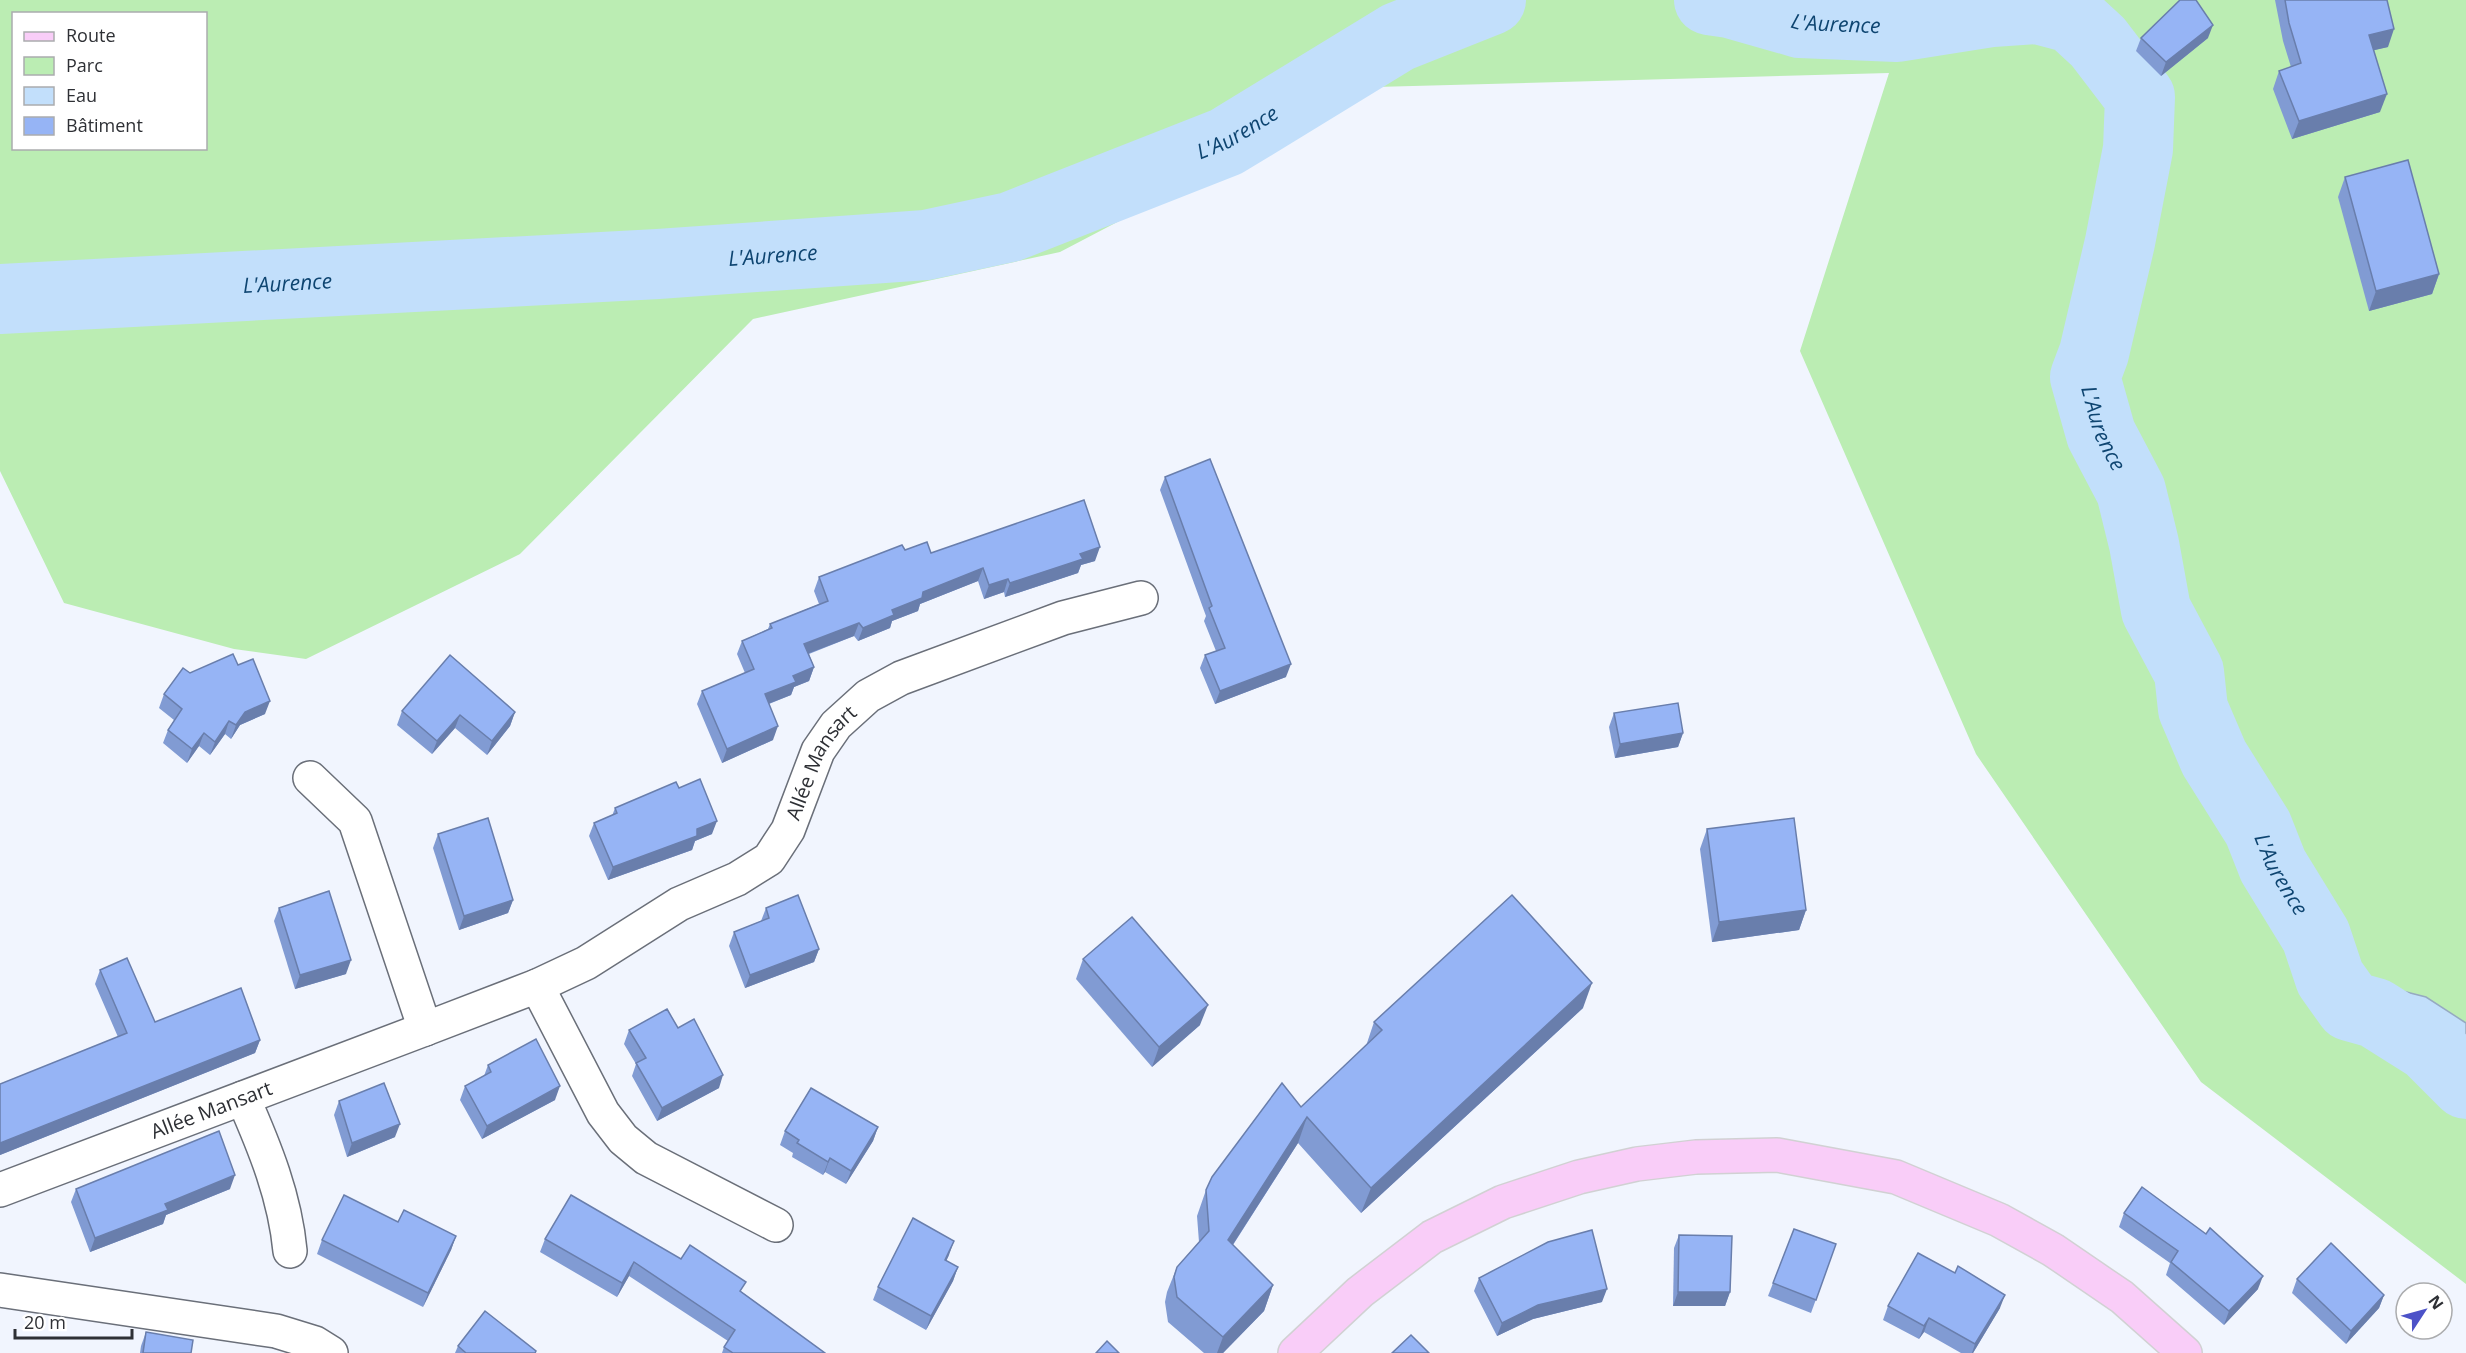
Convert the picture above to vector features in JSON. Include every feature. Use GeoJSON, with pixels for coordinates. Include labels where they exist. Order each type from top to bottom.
{"type":"FeatureCollection","features":[{"type":"Feature","properties":{"kind":"main road"},"geometry":{"type":"LineString","coordinates":[[1295,1353],[1360,1292],[1432,1237],[1503,1202],[1579,1177],[1638,1164],[1696,1157],[1777,1155],[1896,1177],[1999,1220],[2053,1250],[2122,1297],[2185,1353]]}},
{"type":"Feature","properties":{"kind":"street","name":"Allée Mansart"},"geometry":{"type":"LineString","coordinates":[[0,1190],[537,986],[586,963],[679,904],[737,879],[769,859],[788,830],[818,752],[836,725],[868,696],[901,678],[1053,622],[1141,598]]}},
{"type":"Feature","properties":{"kind":"street"},"geometry":{"type":"LineString","coordinates":[[310,778],[355,821],[425,1029]]}},
{"type":"Feature","properties":{"kind":"street"},"geometry":{"type":"LineString","coordinates":[[537,986],[603,1113],[623,1139],[646,1158],[777,1225]]}},
{"type":"Feature","properties":{"kind":"street"},"geometry":{"type":"LineString","coordinates":[[243,1098],[279,1190],[287,1222],[290,1251]]}},
{"type":"Feature","properties":{"kind":"street"},"geometry":{"type":"LineString","coordinates":[[0,1290],[276,1331],[315,1343],[331,1353]]}},
{"type":"Feature","properties":{"kind":"green space"},"geometry":{"type":"Polygon","coordinates":[[[0,0],[2466,0],[2466,1284],[2201,1082],[1976,754],[1800,351],[1889,73],[1375,87],[1060,252],[753,319],[520,554],[306,659],[234,649],[64,603],[0,471],[0,0]]]}},
{"type":"Feature","properties":{"kind":"water"},"geometry":{"type":"Polygon","coordinates":[[[1709,0],[1791,0],[1807,5],[1845,3],[1861,8],[1882,1],[1923,0],[1926,7],[1958,0],[2094,0],[2133,47],[2166,97],[2157,169],[2127,270],[2111,358],[2111,394],[2130,446],[2152,487],[2166,591],[2173,608],[2189,626],[2199,646],[2207,695],[2224,730],[2279,826],[2300,885],[2330,930],[2342,964],[2351,978],[2426,997],[2466,1023],[2466,1084],[2429,1047],[2375,1013],[2350,1006],[2330,978],[2316,936],[2273,866],[2258,828],[2214,758],[2193,709],[2189,672],[2156,610],[2144,544],[2131,491],[2101,434],[2085,377],[2094,353],[2120,242],[2138,149],[2140,97],[2098,42],[2072,18],[2037,9],[1992,12],[1897,27],[1800,23],[1730,3],[1709,0]]]}},
{"type":"Feature","properties":{"kind":"building"},"geometry":{"type":"Polygon","coordinates":[[[2180,0],[2196,0],[2213,25],[2166,62],[2141,38],[2180,0]]]}},
{"type":"Feature","properties":{"kind":"building"},"geometry":{"type":"Polygon","coordinates":[[[2285,0],[2387,0],[2394,29],[2369,35],[2387,94],[2299,121],[2279,71],[2301,63],[2285,0]]]}},
{"type":"Feature","properties":{"kind":"building"},"geometry":{"type":"Polygon","coordinates":[[[2408,160],[2439,274],[2376,291],[2345,177],[2408,160]]]}},
{"type":"Feature","properties":{"kind":"building"},"geometry":{"type":"Polygon","coordinates":[[[1210,459],[1291,664],[1220,691],[1205,655],[1225,648],[1209,608],[1212,606],[1165,477],[1210,459]]]}},
{"type":"Feature","properties":{"kind":"building"},"geometry":{"type":"Polygon","coordinates":[[[1084,500],[1100,547],[1080,554],[1083,559],[1010,583],[1008,579],[989,585],[983,568],[923,592],[922,598],[892,610],[894,615],[863,628],[859,623],[804,644],[814,667],[793,676],[796,682],[765,694],[778,726],[727,749],[702,691],[754,669],[742,641],[772,628],[770,624],[828,601],[819,577],[902,545],[905,550],[927,542],[931,553],[1084,500]]]}},
{"type":"Feature","properties":{"kind":"building"},"geometry":{"type":"Polygon","coordinates":[[[233,654],[238,665],[253,659],[270,701],[245,712],[236,725],[229,721],[215,742],[204,733],[192,749],[168,730],[182,709],[164,694],[183,668],[190,673],[233,654]]]}},
{"type":"Feature","properties":{"kind":"building"},"geometry":{"type":"Polygon","coordinates":[[[450,655],[515,712],[492,741],[460,715],[437,741],[402,711],[450,655]]]}},
{"type":"Feature","properties":{"kind":"building"},"geometry":{"type":"Polygon","coordinates":[[[1678,703],[1683,733],[1620,744],[1614,713],[1678,703]]]}},
{"type":"Feature","properties":{"kind":"building"},"geometry":{"type":"Polygon","coordinates":[[[700,779],[717,821],[697,829],[697,836],[613,867],[594,823],[617,813],[615,808],[676,782],[679,788],[700,779]]]}},
{"type":"Feature","properties":{"kind":"building"},"geometry":{"type":"Polygon","coordinates":[[[488,818],[513,900],[464,916],[438,834],[488,818]]]}},
{"type":"Feature","properties":{"kind":"building"},"geometry":{"type":"Polygon","coordinates":[[[1794,818],[1806,910],[1719,922],[1707,829],[1794,818]]]}},
{"type":"Feature","properties":{"kind":"building"},"geometry":{"type":"Polygon","coordinates":[[[329,891],[351,960],[300,975],[279,908],[329,891]]]}},
{"type":"Feature","properties":{"kind":"building"},"geometry":{"type":"Polygon","coordinates":[[[798,895],[819,949],[750,975],[734,932],[769,918],[766,908],[798,895]]]}},
{"type":"Feature","properties":{"kind":"building"},"geometry":{"type":"Polygon","coordinates":[[[1512,895],[1592,983],[1371,1188],[1307,1117],[1228,1240],[1273,1285],[1223,1337],[1177,1297],[1174,1277],[1177,1267],[1209,1231],[1206,1190],[1212,1177],[1282,1083],[1301,1107],[1382,1030],[1374,1022],[1512,895]]]}},
{"type":"Feature","properties":{"kind":"building"},"geometry":{"type":"Polygon","coordinates":[[[1132,917],[1208,1005],[1159,1047],[1083,959],[1132,917]]]}},
{"type":"Feature","properties":{"kind":"building"},"geometry":{"type":"Polygon","coordinates":[[[127,958],[155,1022],[241,988],[260,1040],[0,1143],[0,1084],[127,1033],[100,970],[127,958]]]}},
{"type":"Feature","properties":{"kind":"building"},"geometry":{"type":"Polygon","coordinates":[[[667,1009],[678,1028],[694,1019],[723,1075],[662,1108],[636,1063],[646,1058],[629,1030],[667,1009]]]}},
{"type":"Feature","properties":{"kind":"building"},"geometry":{"type":"Polygon","coordinates":[[[536,1039],[560,1086],[487,1126],[465,1086],[491,1072],[488,1065],[536,1039]]]}},
{"type":"Feature","properties":{"kind":"building"},"geometry":{"type":"Polygon","coordinates":[[[384,1083],[400,1124],[352,1143],[339,1101],[384,1083]]]}},
{"type":"Feature","properties":{"kind":"building"},"geometry":{"type":"Polygon","coordinates":[[[811,1088],[878,1127],[851,1171],[830,1158],[828,1162],[797,1143],[799,1140],[785,1131],[811,1088]]]}},
{"type":"Feature","properties":{"kind":"building"},"geometry":{"type":"Polygon","coordinates":[[[219,1131],[235,1175],[165,1204],[168,1210],[95,1238],[76,1189],[219,1131]]]}},
{"type":"Feature","properties":{"kind":"building"},"geometry":{"type":"Polygon","coordinates":[[[2142,1187],[2206,1234],[2210,1228],[2263,1276],[2229,1311],[2171,1262],[2178,1251],[2124,1213],[2142,1187]]]}},
{"type":"Feature","properties":{"kind":"building"},"geometry":{"type":"Polygon","coordinates":[[[344,1195],[398,1222],[404,1210],[456,1236],[428,1293],[322,1240],[344,1195]]]}},
{"type":"Feature","properties":{"kind":"building"},"geometry":{"type":"Polygon","coordinates":[[[571,1195],[681,1259],[690,1245],[746,1282],[740,1291],[825,1353],[733,1353],[724,1347],[735,1330],[634,1262],[622,1283],[545,1239],[571,1195]]]}},
{"type":"Feature","properties":{"kind":"building"},"geometry":{"type":"Polygon","coordinates":[[[913,1218],[954,1241],[945,1260],[958,1267],[931,1316],[878,1287],[913,1218]]]}},
{"type":"Feature","properties":{"kind":"building"},"geometry":{"type":"Polygon","coordinates":[[[1794,1229],[1836,1244],[1816,1300],[1773,1283],[1794,1229]]]}},
{"type":"Feature","properties":{"kind":"building"},"geometry":{"type":"Polygon","coordinates":[[[1592,1230],[1607,1289],[1538,1305],[1502,1323],[1479,1278],[1548,1242],[1592,1230]]]}},
{"type":"Feature","properties":{"kind":"building"},"geometry":{"type":"Polygon","coordinates":[[[1679,1235],[1732,1236],[1730,1292],[1678,1292],[1679,1235]]]}},
{"type":"Feature","properties":{"kind":"building"},"geometry":{"type":"Polygon","coordinates":[[[2331,1243],[2384,1295],[2351,1331],[2297,1279],[2331,1243]]]}},
{"type":"Feature","properties":{"kind":"building"},"geometry":{"type":"Polygon","coordinates":[[[1918,1253],[1955,1273],[1958,1266],[2005,1295],[1975,1344],[1929,1318],[1924,1326],[1888,1306],[1918,1253]]]}},
{"type":"Feature","properties":{"kind":"building"},"geometry":{"type":"Polygon","coordinates":[[[485,1311],[536,1351],[535,1353],[466,1353],[458,1346],[485,1311]]]}},
{"type":"Feature","properties":{"kind":"building"},"geometry":{"type":"Polygon","coordinates":[[[146,1332],[193,1340],[191,1353],[143,1353],[146,1332]]]}},
{"type":"Feature","properties":{"kind":"building"},"geometry":{"type":"Polygon","coordinates":[[[1411,1335],[1429,1353],[1392,1353],[1411,1335]]]}},
{"type":"Feature","properties":{"kind":"building"},"geometry":{"type":"Polygon","coordinates":[[[1107,1341],[1119,1353],[1096,1353],[1107,1341]]]}},
{"type":"Feature","properties":{"kind":"waterway","name":"L'Aurence"},"geometry":{"type":"LineString","coordinates":[[0,299],[658,264],[926,245],[1010,227],[1226,142],[1398,37],[1491,0]]}},
{"type":"Feature","properties":{"kind":"waterway","name":"L'Aurence"},"geometry":{"type":"LineString","coordinates":[[1709,0],[1730,3],[1800,23],[1897,27],[1992,12],[2037,9],[2072,18],[2098,42],[2140,97],[2138,149],[2120,242],[2094,353],[2085,377],[2101,434],[2131,491],[2144,544],[2156,610],[2189,672],[2193,709],[2214,758],[2258,828],[2273,866],[2316,936],[2330,978],[2350,1006],[2375,1013],[2429,1047],[2466,1084]]}}]}
